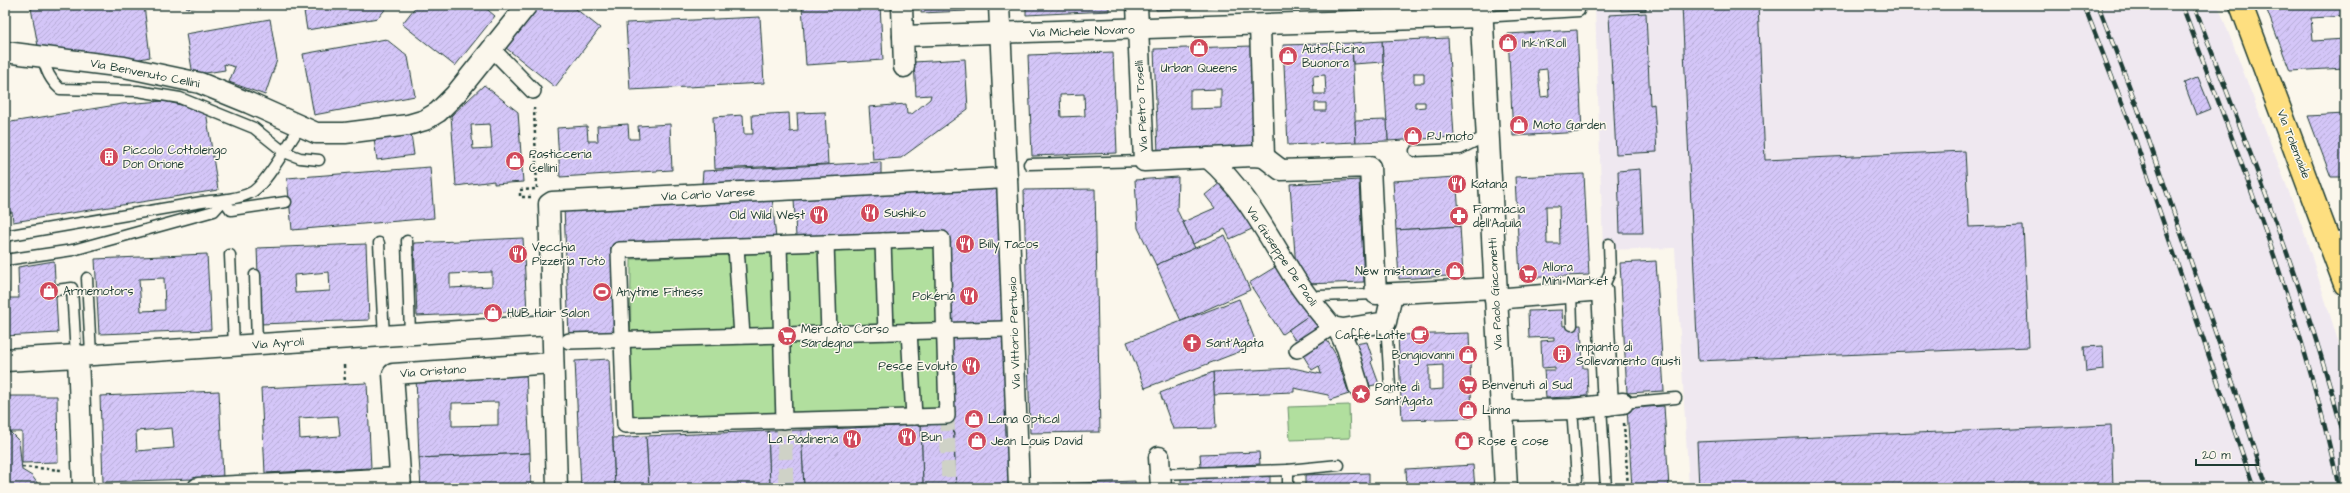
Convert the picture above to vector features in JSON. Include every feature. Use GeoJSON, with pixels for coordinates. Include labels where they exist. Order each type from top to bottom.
{"type":"FeatureCollection","features":[{"type":"Feature","properties":{"kind":"main road","name":"Via Tolemaide"},"geometry":{"type":"LineString","coordinates":[[2241,5],[2338,242],[2345,284]]}},
{"type":"Feature","properties":{"kind":"street","name":"Via Benvenuto Cellini"},"geometry":{"type":"LineString","coordinates":[[5,52],[124,67],[200,83],[316,133],[345,133],[408,124],[425,120],[438,112],[455,95],[527,5]]}},
{"type":"Feature","properties":{"kind":"street"},"geometry":{"type":"LineString","coordinates":[[902,5],[904,67]]}},
{"type":"Feature","properties":{"kind":"street"},"geometry":{"type":"LineString","coordinates":[[999,5],[1007,178]]}},
{"type":"Feature","properties":{"kind":"street","name":"Via Pietro Toselli"},"geometry":{"type":"LineString","coordinates":[[1137,5],[1144,161],[1264,157]]}},
{"type":"Feature","properties":{"kind":"street","name":"Via Michele Novaro"},"geometry":{"type":"LineString","coordinates":[[903,36],[1260,25],[1481,11]]}},
{"type":"Feature","properties":{"kind":"street","name":"Via Paolo Giacometti"},"geometry":{"type":"LineString","coordinates":[[1481,11],[1500,411],[1506,488]]}},
{"type":"Feature","properties":{"kind":"street"},"geometry":{"type":"LineString","coordinates":[[1260,25],[1264,157],[1281,170],[1370,166],[1386,322],[1335,328],[1297,350]]}},
{"type":"Feature","properties":{"kind":"street"},"geometry":{"type":"LineString","coordinates":[[492,49],[533,91]]}},
{"type":"Feature","properties":{"kind":"street","name":"Via Giuseppe De Paoli"},"geometry":{"type":"LineString","coordinates":[[1208,158],[1224,172],[1275,244],[1301,288],[1335,328],[1347,348],[1358,388]]}},
{"type":"Feature","properties":{"kind":"street","name":"Via Carlo Varese"},"geometry":{"type":"LineString","coordinates":[[557,488],[548,204],[552,202],[1007,178]]}},
{"type":"Feature","properties":{"kind":"street","name":"Via Vittorio Pertusio"},"geometry":{"type":"LineString","coordinates":[[1007,178],[1019,488]]}},
{"type":"Feature","properties":{"kind":"street"},"geometry":{"type":"LineString","coordinates":[[942,239],[947,416],[625,425],[619,250],[826,243],[942,239]]}},
{"type":"Feature","properties":{"kind":"street"},"geometry":{"type":"LineString","coordinates":[[883,241],[886,332]]}},
{"type":"Feature","properties":{"kind":"street"},"geometry":{"type":"LineString","coordinates":[[826,243],[829,333]]}},
{"type":"Feature","properties":{"kind":"street"},"geometry":{"type":"LineString","coordinates":[[779,245],[784,421]]}},
{"type":"Feature","properties":{"kind":"street"},"geometry":{"type":"LineString","coordinates":[[736,247],[742,336]]}},
{"type":"Feature","properties":{"kind":"street"},"geometry":{"type":"LineString","coordinates":[[1500,411],[1572,409],[1611,404],[1602,290]]}},
{"type":"Feature","properties":{"kind":"street","name":"Via Giuseppe De Paoli"},"geometry":{"type":"LineString","coordinates":[[1384,294],[1571,293],[1602,290]]}},
{"type":"Feature","properties":{"kind":"street","name":"Via Ayroli"},"geometry":{"type":"LineString","coordinates":[[5,360],[384,337],[551,325]]}},
{"type":"Feature","properties":{"kind":"street"},"geometry":{"type":"LineString","coordinates":[[569,341],[1004,329]]}},
{"type":"Feature","properties":{"kind":"street"},"geometry":{"type":"LineString","coordinates":[[909,331],[914,418]]}},
{"type":"Feature","properties":{"kind":"street"},"geometry":{"type":"LineString","coordinates":[[82,356],[83,488]]}},
{"type":"Feature","properties":{"kind":"street","name":"Via Oristano"},"geometry":{"type":"LineString","coordinates":[[198,488],[400,483],[393,374],[553,363]]}},
{"type":"Feature","properties":{"kind":"lane"},"geometry":{"type":"LineString","coordinates":[[1481,11],[1579,11]]}},
{"type":"Feature","properties":{"kind":"lane"},"geometry":{"type":"LineString","coordinates":[[43,56],[45,66],[53,83],[60,89],[138,91],[180,98],[254,128],[284,152],[300,158],[319,160]]}},
{"type":"Feature","properties":{"kind":"lane"},"geometry":{"type":"LineString","coordinates":[[5,236],[202,202],[224,200],[252,193],[284,152],[300,127]]}},
{"type":"Feature","properties":{"kind":"lane"},"geometry":{"type":"LineString","coordinates":[[1415,151],[1460,149],[1488,134]]}},
{"type":"Feature","properties":{"kind":"lane"},"geometry":{"type":"LineString","coordinates":[[1029,164],[1144,161]]}},
{"type":"Feature","properties":{"kind":"lane"},"geometry":{"type":"LineString","coordinates":[[224,200],[231,210],[286,202]]}},
{"type":"Feature","properties":{"kind":"lane"},"geometry":{"type":"LineString","coordinates":[[5,260],[73,250],[214,211],[224,200]]}},
{"type":"Feature","properties":{"kind":"lane"},"geometry":{"type":"LineString","coordinates":[[407,241],[410,335]]}},
{"type":"Feature","properties":{"kind":"lane"},"geometry":{"type":"LineString","coordinates":[[379,243],[384,337]]}},
{"type":"Feature","properties":{"kind":"lane"},"geometry":{"type":"LineString","coordinates":[[1602,290],[1610,272],[1609,244]]}},
{"type":"Feature","properties":{"kind":"lane"},"geometry":{"type":"LineString","coordinates":[[230,255],[234,346]]}},
{"type":"Feature","properties":{"kind":"lane"},"geometry":{"type":"LineString","coordinates":[[255,275],[257,345]]}},
{"type":"Feature","properties":{"kind":"lane"},"geometry":{"type":"LineString","coordinates":[[82,356],[87,278]]}},
{"type":"Feature","properties":{"kind":"lane"},"geometry":{"type":"LineString","coordinates":[[56,290],[72,288],[82,356]]}},
{"type":"Feature","properties":{"kind":"lane"},"geometry":{"type":"LineString","coordinates":[[1571,293],[1572,325]]}},
{"type":"Feature","properties":{"kind":"lane","name":"Via Giuseppe De Paoli"},"geometry":{"type":"LineString","coordinates":[[1319,296],[1384,294]]}},
{"type":"Feature","properties":{"kind":"lane"},"geometry":{"type":"LineString","coordinates":[[1386,322],[1390,387]]}},
{"type":"Feature","properties":{"kind":"lane"},"geometry":{"type":"LineString","coordinates":[[1606,488],[1611,404],[1676,398]]}},
{"type":"Feature","properties":{"kind":"lane"},"geometry":{"type":"LineString","coordinates":[[1572,409],[1577,479]]}},
{"type":"Feature","properties":{"kind":"lane"},"geometry":{"type":"LineString","coordinates":[[1160,473],[1288,470],[1339,465]]}},
{"type":"Feature","properties":{"kind":"lane"},"geometry":{"type":"LineString","coordinates":[[1288,470],[1288,488]]}},
{"type":"Feature","properties":{"kind":"path"},"geometry":{"type":"LineString","coordinates":[[533,91],[537,189],[520,190],[520,197],[537,197]]}},
{"type":"Feature","properties":{"kind":"path"},"geometry":{"type":"LineString","coordinates":[[344,367],[345,384]]}},
{"type":"Feature","properties":{"kind":"path"},"geometry":{"type":"LineString","coordinates":[[1611,404],[1628,488]]}},
{"type":"Feature","properties":{"kind":"path"},"geometry":{"type":"LineString","coordinates":[[22,466],[65,470]]}},
{"type":"Feature","properties":{"kind":"shaded area"},"geometry":{"type":"Polygon","coordinates":[[[1595,5],[2218,5],[2303,229],[2345,363],[2345,488],[1689,488],[1675,248],[1603,250],[1595,5]]]}},
{"type":"Feature","properties":{"kind":"green space"},"geometry":{"type":"Polygon","coordinates":[[[937,246],[941,410],[630,419],[631,259],[937,246]]]}},
{"type":"Feature","properties":{"kind":"green space"},"geometry":{"type":"Polygon","coordinates":[[[1349,405],[1350,438],[1290,440],[1288,407],[1349,405]]]}},
{"type":"Feature","properties":{"kind":"building"},"geometry":{"type":"Polygon","coordinates":[[[46,5],[144,5],[150,57],[130,61],[38,46],[31,8],[46,5]]]}},
{"type":"Feature","properties":{"kind":"building"},"geometry":{"type":"Polygon","coordinates":[[[186,5],[206,5],[187,8],[186,5]]]}},
{"type":"Feature","properties":{"kind":"building"},"geometry":{"type":"Polygon","coordinates":[[[303,5],[389,5],[378,18],[307,30],[303,5]]]}},
{"type":"Feature","properties":{"kind":"building"},"geometry":{"type":"Polygon","coordinates":[[[417,5],[482,5],[495,16],[455,66],[402,24],[417,5]]]}},
{"type":"Feature","properties":{"kind":"building"},"geometry":{"type":"Polygon","coordinates":[[[540,5],[571,5],[600,28],[555,87],[506,48],[540,5]]]}},
{"type":"Feature","properties":{"kind":"building"},"geometry":{"type":"Polygon","coordinates":[[[880,5],[883,60],[806,65],[802,6],[880,5]]]}},
{"type":"Feature","properties":{"kind":"building"},"geometry":{"type":"Polygon","coordinates":[[[921,5],[966,5],[966,11],[921,13],[921,5]]]}},
{"type":"Feature","properties":{"kind":"building"},"geometry":{"type":"Polygon","coordinates":[[[1026,5],[1109,5],[1109,11],[1026,15],[1026,5]]]}},
{"type":"Feature","properties":{"kind":"building"},"geometry":{"type":"Polygon","coordinates":[[[1156,5],[1246,5],[1246,6],[1156,10],[1156,5]]]}},
{"type":"Feature","properties":{"kind":"building"},"geometry":{"type":"Polygon","coordinates":[[[1620,5],[1646,5],[1646,10],[1621,11],[1620,5]]]}},
{"type":"Feature","properties":{"kind":"building"},"geometry":{"type":"Polygon","coordinates":[[[1682,5],[1758,5],[1765,160],[1965,151],[1969,227],[2023,225],[2029,347],[1698,361],[1682,5]]]}},
{"type":"Feature","properties":{"kind":"building"},"geometry":{"type":"Polygon","coordinates":[[[2265,5],[2345,5],[2345,16],[2311,18],[2313,41],[2345,39],[2345,68],[2290,71],[2265,5]]]}},
{"type":"Feature","properties":{"kind":"building"},"geometry":{"type":"Polygon","coordinates":[[[1646,13],[1650,105],[1654,104],[1657,152],[1616,154],[1609,15],[1646,13]]]}},
{"type":"Feature","properties":{"kind":"building"},"geometry":{"type":"Polygon","coordinates":[[[760,17],[764,83],[630,90],[626,23],[760,17]]]}},
{"type":"Feature","properties":{"kind":"building"},"geometry":{"type":"Polygon","coordinates":[[[270,19],[277,60],[265,95],[229,82],[235,67],[224,64],[225,70],[193,75],[186,34],[270,19]]]}},
{"type":"Feature","properties":{"kind":"building"},"geometry":{"type":"Polygon","coordinates":[[[1577,30],[1582,132],[1513,136],[1508,34],[1577,30]],[[1547,69],[1538,70],[1541,97],[1549,96],[1547,69]]]}},
{"type":"Feature","properties":{"kind":"building"},"geometry":{"type":"Polygon","coordinates":[[[1448,38],[1454,137],[1388,141],[1382,41],[1448,38]],[[1414,73],[1414,83],[1424,83],[1424,73],[1414,73]],[[1415,102],[1415,108],[1425,107],[1425,102],[1415,102]]]}},
{"type":"Feature","properties":{"kind":"building"},"geometry":{"type":"Polygon","coordinates":[[[386,39],[408,57],[415,96],[314,115],[303,54],[386,39]]]}},
{"type":"Feature","properties":{"kind":"building"},"geometry":{"type":"Polygon","coordinates":[[[1382,41],[1383,62],[1353,64],[1352,43],[1382,41]]]}},
{"type":"Feature","properties":{"kind":"building"},"geometry":{"type":"Polygon","coordinates":[[[1352,43],[1356,142],[1288,145],[1283,45],[1352,43]],[[1325,75],[1313,76],[1314,94],[1326,94],[1325,75]],[[1315,103],[1315,111],[1326,111],[1326,103],[1315,103]]]}},
{"type":"Feature","properties":{"kind":"building"},"geometry":{"type":"Polygon","coordinates":[[[1252,46],[1256,148],[1158,153],[1154,49],[1252,46]],[[1221,89],[1190,90],[1190,109],[1221,108],[1221,89]]]}},
{"type":"Feature","properties":{"kind":"building"},"geometry":{"type":"Polygon","coordinates":[[[1113,52],[1117,153],[1032,156],[1028,55],[1113,52]],[[1084,94],[1060,95],[1061,117],[1085,116],[1084,94]]]}},
{"type":"Feature","properties":{"kind":"building"},"geometry":{"type":"Polygon","coordinates":[[[965,59],[968,109],[901,158],[873,160],[869,107],[906,104],[907,114],[912,114],[930,99],[931,95],[916,96],[914,62],[965,59]]]}},
{"type":"Feature","properties":{"kind":"building"},"geometry":{"type":"Polygon","coordinates":[[[2198,77],[2211,109],[2196,115],[2184,83],[2198,77]]]}},
{"type":"Feature","properties":{"kind":"building"},"geometry":{"type":"Polygon","coordinates":[[[484,85],[518,112],[523,182],[494,184],[494,181],[456,186],[451,116],[484,85]],[[490,124],[471,125],[473,149],[492,148],[490,124]]]}},
{"type":"Feature","properties":{"kind":"building","name":"Piccolo Cottolengo Don Orione"},"geometry":{"type":"Polygon","coordinates":[[[164,101],[206,111],[218,190],[13,222],[12,212],[5,213],[5,123],[122,104],[164,101]]]}},
{"type":"Feature","properties":{"kind":"building"},"geometry":{"type":"Polygon","coordinates":[[[825,112],[828,164],[715,169],[713,117],[743,115],[744,134],[753,134],[752,115],[789,113],[790,132],[798,131],[797,113],[825,112]]]}},
{"type":"Feature","properties":{"kind":"building"},"geometry":{"type":"Polygon","coordinates":[[[2345,114],[2345,177],[2331,177],[2308,116],[2345,114]]]}},
{"type":"Feature","properties":{"kind":"building"},"geometry":{"type":"Polygon","coordinates":[[[1387,120],[1388,141],[1356,142],[1355,121],[1387,120]]]}},
{"type":"Feature","properties":{"kind":"building"},"geometry":{"type":"Polygon","coordinates":[[[628,124],[629,139],[639,139],[638,126],[670,124],[672,170],[560,177],[557,128],[587,126],[588,141],[598,141],[597,126],[628,124]]]}},
{"type":"Feature","properties":{"kind":"building"},"geometry":{"type":"Polygon","coordinates":[[[411,134],[414,155],[377,160],[374,139],[411,134]]]}},
{"type":"Feature","properties":{"kind":"building"},"geometry":{"type":"Polygon","coordinates":[[[881,162],[881,178],[702,184],[703,171],[881,162]]]}},
{"type":"Feature","properties":{"kind":"building"},"geometry":{"type":"Polygon","coordinates":[[[430,167],[434,218],[292,230],[287,178],[430,167]]]}},
{"type":"Feature","properties":{"kind":"building"},"geometry":{"type":"Polygon","coordinates":[[[1640,169],[1643,233],[1620,233],[1618,171],[1640,169]]]}},
{"type":"Feature","properties":{"kind":"building"},"geometry":{"type":"Polygon","coordinates":[[[1584,174],[1589,275],[1520,278],[1515,177],[1584,174]],[[1546,206],[1547,244],[1560,244],[1559,206],[1546,206]]]}},
{"type":"Feature","properties":{"kind":"building"},"geometry":{"type":"Polygon","coordinates":[[[1178,177],[1177,210],[1195,248],[1156,265],[1138,228],[1135,180],[1178,177]]]}},
{"type":"Feature","properties":{"kind":"building"},"geometry":{"type":"Polygon","coordinates":[[[1456,177],[1460,226],[1396,230],[1393,181],[1456,177]]]}},
{"type":"Feature","properties":{"kind":"building"},"geometry":{"type":"Polygon","coordinates":[[[1359,180],[1364,282],[1306,284],[1296,269],[1290,184],[1359,180]]]}},
{"type":"Feature","properties":{"kind":"building"},"geometry":{"type":"Polygon","coordinates":[[[1221,182],[1254,228],[1230,239],[1225,229],[1193,244],[1183,222],[1215,208],[1205,195],[1221,182]]]}},
{"type":"Feature","properties":{"kind":"building"},"geometry":{"type":"Polygon","coordinates":[[[997,186],[1003,323],[950,324],[947,234],[796,237],[794,199],[997,186]]]}},
{"type":"Feature","properties":{"kind":"building"},"geometry":{"type":"Polygon","coordinates":[[[1095,189],[1100,432],[1030,433],[1024,190],[1095,189]]]}},
{"type":"Feature","properties":{"kind":"building"},"geometry":{"type":"Polygon","coordinates":[[[772,196],[776,239],[613,244],[615,334],[569,337],[564,206],[772,196]]]}},
{"type":"Feature","properties":{"kind":"building"},"geometry":{"type":"Polygon","coordinates":[[[1460,226],[1463,275],[1399,279],[1396,230],[1460,226]]]}},
{"type":"Feature","properties":{"kind":"building"},"geometry":{"type":"Polygon","coordinates":[[[1225,235],[1250,290],[1181,321],[1156,265],[1225,235]]]}},
{"type":"Feature","properties":{"kind":"building"},"geometry":{"type":"Polygon","coordinates":[[[523,238],[527,311],[417,316],[414,243],[523,238]],[[492,272],[450,274],[450,288],[492,286],[492,272]]]}},
{"type":"Feature","properties":{"kind":"building"},"geometry":{"type":"Polygon","coordinates":[[[366,244],[369,320],[260,324],[257,248],[366,244]],[[329,272],[294,275],[295,293],[330,291],[329,272]]]}},
{"type":"Feature","properties":{"kind":"building"},"geometry":{"type":"Polygon","coordinates":[[[207,254],[211,330],[99,334],[95,259],[207,254]],[[164,278],[139,279],[141,311],[165,310],[164,278]]]}},
{"type":"Feature","properties":{"kind":"building"},"geometry":{"type":"Polygon","coordinates":[[[54,261],[58,333],[5,336],[5,282],[8,282],[9,298],[19,298],[18,267],[54,261]]]}},
{"type":"Feature","properties":{"kind":"building"},"geometry":{"type":"Polygon","coordinates":[[[1656,261],[1664,391],[1627,393],[1620,263],[1656,261]]]}},
{"type":"Feature","properties":{"kind":"building"},"geometry":{"type":"Polygon","coordinates":[[[1280,264],[1314,312],[1282,334],[1249,283],[1280,264]]]}},
{"type":"Feature","properties":{"kind":"building","name":"Sant'Agata"},"geometry":{"type":"Polygon","coordinates":[[[1239,299],[1257,345],[1145,388],[1127,342],[1239,299]]]}},
{"type":"Feature","properties":{"kind":"building","name":"Impianto di Sollevamento Giusti"},"geometry":{"type":"Polygon","coordinates":[[[1562,310],[1563,326],[1581,325],[1583,368],[1587,368],[1588,396],[1546,398],[1544,370],[1555,370],[1555,367],[1542,368],[1541,341],[1554,340],[1554,337],[1529,338],[1528,311],[1562,310]]]}},
{"type":"Feature","properties":{"kind":"building"},"geometry":{"type":"Polygon","coordinates":[[[1314,312],[1325,328],[1299,346],[1288,330],[1314,312]]]}},
{"type":"Feature","properties":{"kind":"building"},"geometry":{"type":"Polygon","coordinates":[[[1469,333],[1472,418],[1402,420],[1398,335],[1469,333]],[[1443,365],[1429,366],[1429,390],[1443,389],[1443,365]]]}},
{"type":"Feature","properties":{"kind":"building"},"geometry":{"type":"Polygon","coordinates":[[[1004,334],[1011,488],[956,488],[950,336],[1004,334]]]}},
{"type":"Feature","properties":{"kind":"building"},"geometry":{"type":"Polygon","coordinates":[[[1325,337],[1336,355],[1349,394],[1330,400],[1328,395],[1294,388],[1294,392],[1214,395],[1213,372],[1293,368],[1321,374],[1319,366],[1312,370],[1301,352],[1325,337]]]}},
{"type":"Feature","properties":{"kind":"building"},"geometry":{"type":"Polygon","coordinates":[[[1367,342],[1373,360],[1371,362],[1379,384],[1370,386],[1355,344],[1367,342]]]}},
{"type":"Feature","properties":{"kind":"building"},"geometry":{"type":"Polygon","coordinates":[[[2103,346],[2104,370],[2086,372],[2084,347],[2103,346]]]}},
{"type":"Feature","properties":{"kind":"building"},"geometry":{"type":"Polygon","coordinates":[[[609,359],[615,488],[581,488],[575,361],[609,359]]]}},
{"type":"Feature","properties":{"kind":"building"},"geometry":{"type":"Polygon","coordinates":[[[526,372],[530,453],[419,458],[416,376],[526,372]],[[498,402],[452,403],[452,426],[498,425],[498,402]]]}},
{"type":"Feature","properties":{"kind":"building"},"geometry":{"type":"Polygon","coordinates":[[[1213,372],[1216,428],[1173,429],[1160,393],[1213,372]]]}},
{"type":"Feature","properties":{"kind":"building"},"geometry":{"type":"Polygon","coordinates":[[[367,383],[371,468],[265,473],[261,388],[367,383]],[[338,416],[299,418],[300,439],[340,436],[338,416]]]}},
{"type":"Feature","properties":{"kind":"building"},"geometry":{"type":"Polygon","coordinates":[[[219,391],[223,478],[103,482],[100,396],[219,391]],[[172,428],[136,431],[137,451],[174,448],[172,428]]]}},
{"type":"Feature","properties":{"kind":"building"},"geometry":{"type":"Polygon","coordinates":[[[5,396],[57,396],[58,462],[22,463],[22,432],[5,432],[5,396]]]}},
{"type":"Feature","properties":{"kind":"building"},"geometry":{"type":"Polygon","coordinates":[[[1664,406],[1669,488],[1632,488],[1627,408],[1664,406]]]}},
{"type":"Feature","properties":{"kind":"building"},"geometry":{"type":"Polygon","coordinates":[[[953,421],[956,488],[842,488],[923,485],[921,425],[953,421]]]}},
{"type":"Feature","properties":{"kind":"building"},"geometry":{"type":"Polygon","coordinates":[[[921,425],[923,485],[804,488],[801,430],[921,425]]]}},
{"type":"Feature","properties":{"kind":"building"},"geometry":{"type":"Polygon","coordinates":[[[2111,425],[2113,488],[1699,488],[1697,442],[2111,425]]]}},
{"type":"Feature","properties":{"kind":"building"},"geometry":{"type":"Polygon","coordinates":[[[801,430],[804,488],[770,488],[768,431],[801,430]]]}},
{"type":"Feature","properties":{"kind":"building"},"geometry":{"type":"Polygon","coordinates":[[[768,431],[770,488],[649,488],[646,436],[768,431]]]}},
{"type":"Feature","properties":{"kind":"building"},"geometry":{"type":"Polygon","coordinates":[[[5,432],[10,432],[19,441],[22,470],[32,476],[41,488],[5,488],[5,432]]]}},
{"type":"Feature","properties":{"kind":"building"},"geometry":{"type":"Polygon","coordinates":[[[646,436],[649,488],[615,488],[613,438],[646,436]]]}},
{"type":"Feature","properties":{"kind":"building"},"geometry":{"type":"Polygon","coordinates":[[[1259,452],[1260,464],[1201,467],[1200,454],[1259,452]]]}},
{"type":"Feature","properties":{"kind":"building"},"geometry":{"type":"Polygon","coordinates":[[[530,453],[531,488],[421,488],[419,458],[530,453]]]}},
{"type":"Feature","properties":{"kind":"building"},"geometry":{"type":"Polygon","coordinates":[[[1473,465],[1475,488],[1407,488],[1406,469],[1473,465]]]}},
{"type":"Feature","properties":{"kind":"building"},"geometry":{"type":"Polygon","coordinates":[[[1369,473],[1369,488],[1305,488],[1305,475],[1369,473]]]}},
{"type":"Feature","properties":{"kind":"building"},"geometry":{"type":"Polygon","coordinates":[[[1270,475],[1270,488],[1181,488],[1181,478],[1270,475]]]}},
{"type":"Feature","properties":{"kind":"building"},"geometry":{"type":"Polygon","coordinates":[[[1135,481],[1135,488],[1053,488],[1053,484],[1135,481]]]}},
{"type":"Feature","properties":{"kind":"tunnel"},"geometry":{"type":"LineString","coordinates":[[947,416],[949,488]]}},
{"type":"Feature","properties":{"kind":"tunnel"},"geometry":{"type":"LineString","coordinates":[[784,421],[786,488]]}},
{"type":"Feature","properties":{"kind":"railway"},"geometry":{"type":"LineString","coordinates":[[2084,5],[2126,113],[2254,488]]}},
{"type":"Feature","properties":{"kind":"railway"},"geometry":{"type":"LineString","coordinates":[[2098,5],[2138,109],[2244,415],[2267,488]]}},
{"type":"Feature","properties":{"kind":"railway"},"geometry":{"type":"LineString","coordinates":[[2182,5],[2249,184],[2290,304],[2325,426],[2339,488]]}},
{"type":"Feature","properties":{"kind":"railway"},"geometry":{"type":"LineString","coordinates":[[2194,5],[2276,221],[2313,330],[2345,441]]}},
{"type":"Feature","properties":{"kind":"place","name":"Ink'n'Roll"},"geometry":{"type":"Point","coordinates":[1508,43]}},
{"type":"Feature","properties":{"kind":"place","name":"Urban Queens"},"geometry":{"type":"Point","coordinates":[1199,48]}},
{"type":"Feature","properties":{"kind":"place","name":"Autofficina Buonora"},"geometry":{"type":"Point","coordinates":[1288,56]}},
{"type":"Feature","properties":{"kind":"place","name":"Moto Garden"},"geometry":{"type":"Point","coordinates":[1519,125]}},
{"type":"Feature","properties":{"kind":"place","name":"PJ moto"},"geometry":{"type":"Point","coordinates":[1413,136]}},
{"type":"Feature","properties":{"kind":"place","name":"Piccolo Cottolengo Don Orione"},"geometry":{"type":"Point","coordinates":[109,157]}},
{"type":"Feature","properties":{"kind":"place","name":"Pasticceria Cellini"},"geometry":{"type":"Point","coordinates":[515,161]}},
{"type":"Feature","properties":{"kind":"place","name":"Katana"},"geometry":{"type":"Point","coordinates":[1457,184]}},
{"type":"Feature","properties":{"kind":"place","name":"Sushiko"},"geometry":{"type":"Point","coordinates":[870,213]}},
{"type":"Feature","properties":{"kind":"place","name":"Old Wild West"},"geometry":{"type":"Point","coordinates":[819,215]}},
{"type":"Feature","properties":{"kind":"place","name":"Farmacia dell'Aquila"},"geometry":{"type":"Point","coordinates":[1459,216]}},
{"type":"Feature","properties":{"kind":"place","name":"Billy Tacos"},"geometry":{"type":"Point","coordinates":[965,244]}},
{"type":"Feature","properties":{"kind":"place","name":"Vecchia Pizzeria Totò"},"geometry":{"type":"Point","coordinates":[518,254]}},
{"type":"Feature","properties":{"kind":"place","name":"New mistomare"},"geometry":{"type":"Point","coordinates":[1455,271]}},
{"type":"Feature","properties":{"kind":"place","name":"Allora Mini Market"},"geometry":{"type":"Point","coordinates":[1528,274]}},
{"type":"Feature","properties":{"kind":"place","name":"Armemotors"},"geometry":{"type":"Point","coordinates":[49,291]}},
{"type":"Feature","properties":{"kind":"place","name":"Anytime Fitness"},"geometry":{"type":"Point","coordinates":[602,292]}},
{"type":"Feature","properties":{"kind":"place","name":"Pokéria"},"geometry":{"type":"Point","coordinates":[969,296]}},
{"type":"Feature","properties":{"kind":"place","name":"HUB Hair Salon"},"geometry":{"type":"Point","coordinates":[493,313]}},
{"type":"Feature","properties":{"kind":"place","name":"Caffé Latte"},"geometry":{"type":"Point","coordinates":[1420,335]}},
{"type":"Feature","properties":{"kind":"place","name":"Mercato Corso Sardegna"},"geometry":{"type":"Point","coordinates":[787,336]}},
{"type":"Feature","properties":{"kind":"place","name":"Sant'Agata"},"geometry":{"type":"Point","coordinates":[1192,343]}},
{"type":"Feature","properties":{"kind":"place","name":"Impianto di Sollevamento Giusti"},"geometry":{"type":"Point","coordinates":[1562,354]}},
{"type":"Feature","properties":{"kind":"place","name":"Bongiovanni"},"geometry":{"type":"Point","coordinates":[1468,355]}},
{"type":"Feature","properties":{"kind":"place","name":"Pesce Evoluto"},"geometry":{"type":"Point","coordinates":[971,366]}},
{"type":"Feature","properties":{"kind":"place","name":"Benvenuti al Sud"},"geometry":{"type":"Point","coordinates":[1468,385]}},
{"type":"Feature","properties":{"kind":"place","name":"Ponte di Sant'Agata"},"geometry":{"type":"Point","coordinates":[1361,394]}},
{"type":"Feature","properties":{"kind":"place","name":"Linna"},"geometry":{"type":"Point","coordinates":[1468,410]}},
{"type":"Feature","properties":{"kind":"place","name":"Lama Optical"},"geometry":{"type":"Point","coordinates":[974,419]}},
{"type":"Feature","properties":{"kind":"place","name":"Bun"},"geometry":{"type":"Point","coordinates":[907,437]}},
{"type":"Feature","properties":{"kind":"place","name":"La Piadineria"},"geometry":{"type":"Point","coordinates":[852,439]}},
{"type":"Feature","properties":{"kind":"place","name":"Jean Louis David"},"geometry":{"type":"Point","coordinates":[977,441]}},
{"type":"Feature","properties":{"kind":"place","name":"Rose e cose"},"geometry":{"type":"Point","coordinates":[1464,441]}}]}
